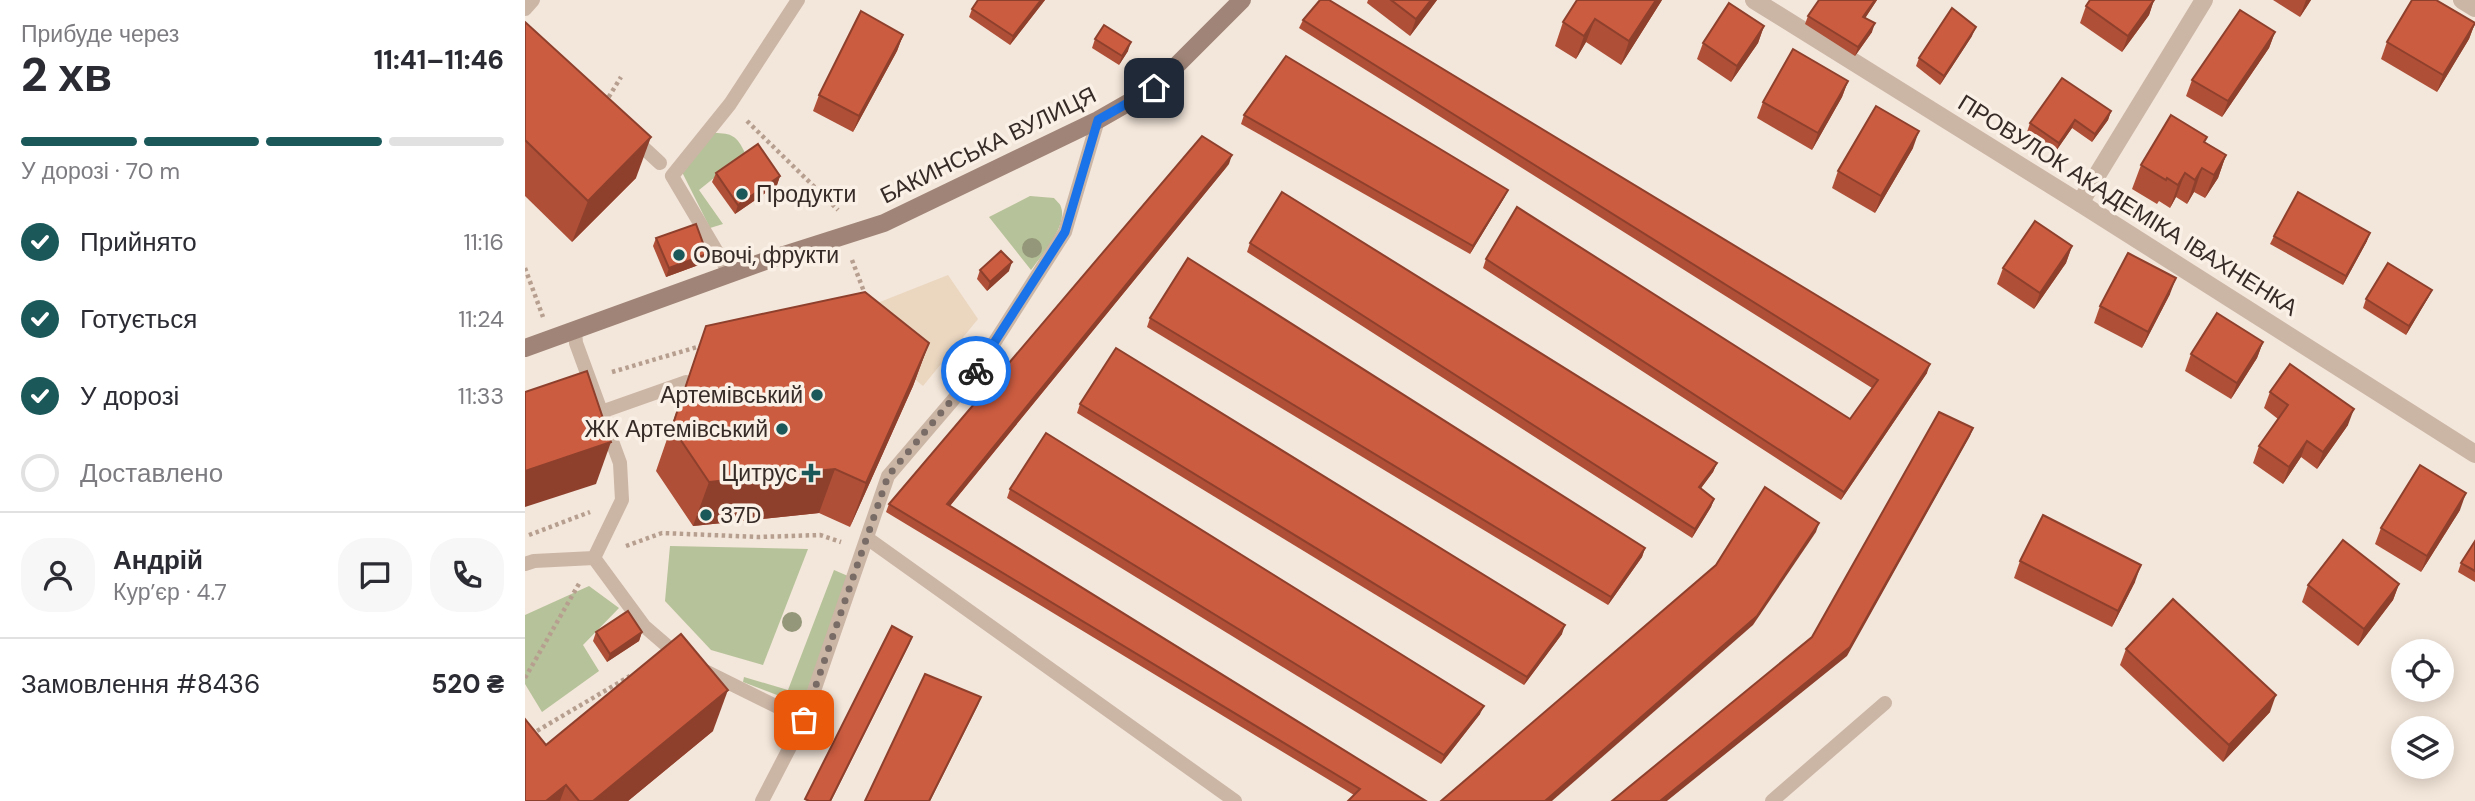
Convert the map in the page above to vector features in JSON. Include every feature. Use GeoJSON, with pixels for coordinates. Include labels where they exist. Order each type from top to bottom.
{"type":"FeatureCollection","features":[{"type":"Feature","properties":{"kind":"street","name":"БАКИНСЬКА ВУЛИЦЯ"},"geometry":{"type":"LineString","coordinates":[[525,348],[730,274],[884,223],[1098,120],[1154,88],[1242,0]]}},
{"type":"Feature","properties":{"kind":"street"},"geometry":{"type":"LineString","coordinates":[[2080,202],[2204,0]]}},
{"type":"Feature","properties":{"kind":"street"},"geometry":{"type":"LineString","coordinates":[[2462,0],[2475,8]]}},
{"type":"Feature","properties":{"kind":"street","name":"ПРОВУЛОК АКАДЕМІКА ІВАХНЕНКА"},"geometry":{"type":"LineString","coordinates":[[1758,1],[2475,454]]}},
{"type":"Feature","properties":{"kind":"lane"},"geometry":{"type":"LineString","coordinates":[[525,9],[533,0]]}},
{"type":"Feature","properties":{"kind":"lane"},"geometry":{"type":"LineString","coordinates":[[730,274],[672,176],[730,104],[798,0]]}},
{"type":"Feature","properties":{"kind":"lane"},"geometry":{"type":"LineString","coordinates":[[602,108],[660,163]]}},
{"type":"Feature","properties":{"kind":"lane"},"geometry":{"type":"LineString","coordinates":[[762,801],[804,720],[888,476],[971,379],[1065,232],[1098,120]]}},
{"type":"Feature","properties":{"kind":"lane"},"geometry":{"type":"LineString","coordinates":[[575,331],[576,343],[620,463],[622,500],[594,558]]}},
{"type":"Feature","properties":{"kind":"lane"},"geometry":{"type":"LineString","coordinates":[[601,412],[686,382]]}},
{"type":"Feature","properties":{"kind":"lane"},"geometry":{"type":"LineString","coordinates":[[867,538],[1235,801]]}},
{"type":"Feature","properties":{"kind":"lane"},"geometry":{"type":"LineString","coordinates":[[594,558],[644,625],[687,663],[804,720]]}},
{"type":"Feature","properties":{"kind":"lane"},"geometry":{"type":"LineString","coordinates":[[525,564],[534,561],[594,558]]}},
{"type":"Feature","properties":{"kind":"lane"},"geometry":{"type":"LineString","coordinates":[[1772,801],[1885,703]]}},
{"type":"Feature","properties":{"kind":"path"},"geometry":{"type":"LineString","coordinates":[[602,108],[621,77]]}},
{"type":"Feature","properties":{"kind":"path"},"geometry":{"type":"LineString","coordinates":[[730,104],[842,214]]}},
{"type":"Feature","properties":{"kind":"path"},"geometry":{"type":"LineString","coordinates":[[853,261],[870,307]]}},
{"type":"Feature","properties":{"kind":"path"},"geometry":{"type":"LineString","coordinates":[[525,268],[551,338]]}},
{"type":"Feature","properties":{"kind":"path"},"geometry":{"type":"LineString","coordinates":[[639,363],[707,345]]}},
{"type":"Feature","properties":{"kind":"path"},"geometry":{"type":"LineString","coordinates":[[525,537],[622,500]]}},
{"type":"Feature","properties":{"kind":"path"},"geometry":{"type":"LineString","coordinates":[[525,678],[594,558],[662,533],[759,537],[820,535]]}},
{"type":"Feature","properties":{"kind":"path"},"geometry":{"type":"LineString","coordinates":[[525,738],[673,651]]}},
{"type":"Feature","properties":{"kind":"green space"},"geometry":{"type":"Polygon","coordinates":[[[714,133],[733,137],[745,153],[699,190],[723,224],[710,228],[682,172],[714,133]]]}},
{"type":"Feature","properties":{"kind":"green space"},"geometry":{"type":"Polygon","coordinates":[[[1030,196],[1054,198],[1062,215],[1057,232],[1031,270],[989,217],[1030,196]]]}},
{"type":"Feature","properties":{"kind":"green space"},"geometry":{"type":"Polygon","coordinates":[[[670,546],[808,549],[763,665],[711,650],[665,601],[670,546]]]}},
{"type":"Feature","properties":{"kind":"green space"},"geometry":{"type":"Polygon","coordinates":[[[834,570],[848,576],[803,705],[743,682],[744,677],[788,690],[834,570]]]}},
{"type":"Feature","properties":{"kind":"green space"},"geometry":{"type":"Polygon","coordinates":[[[589,586],[619,608],[583,645],[599,671],[542,712],[525,684],[525,615],[589,586]]]}},
{"type":"Feature","properties":{"kind":"shaded area"},"geometry":{"type":"Polygon","coordinates":[[[948,275],[978,319],[923,386],[842,317],[948,275]]]}},
{"type":"Feature","properties":{"kind":"building"},"geometry":{"type":"Polygon","coordinates":[[[978,0],[1041,0],[1013,36],[972,9],[978,0]]]}},
{"type":"Feature","properties":{"kind":"building"},"geometry":{"type":"Polygon","coordinates":[[[1320,0],[1329,0],[1930,364],[1844,492],[1486,259],[1517,207],[1850,419],[1878,380],[1303,20],[1320,0]]]}},
{"type":"Feature","properties":{"kind":"building"},"geometry":{"type":"Polygon","coordinates":[[[1391,0],[1431,0],[1416,19],[1391,0]]]}},
{"type":"Feature","properties":{"kind":"building"},"geometry":{"type":"Polygon","coordinates":[[[1577,0],[1656,0],[1629,41],[1595,19],[1584,36],[1563,22],[1577,0]]]}},
{"type":"Feature","properties":{"kind":"building"},"geometry":{"type":"Polygon","coordinates":[[[1819,0],[1875,0],[1863,17],[1875,23],[1858,47],[1808,16],[1819,0]]]}},
{"type":"Feature","properties":{"kind":"building"},"geometry":{"type":"Polygon","coordinates":[[[2090,0],[2154,0],[2128,36],[2086,6],[2090,0]]]}},
{"type":"Feature","properties":{"kind":"building"},"geometry":{"type":"Polygon","coordinates":[[[2412,0],[2436,0],[2475,23],[2443,75],[2387,42],[2412,0]]]}},
{"type":"Feature","properties":{"kind":"building"},"geometry":{"type":"Polygon","coordinates":[[[1729,3],[1764,26],[1737,66],[1703,43],[1729,3]]]}},
{"type":"Feature","properties":{"kind":"building"},"geometry":{"type":"Polygon","coordinates":[[[1952,8],[1976,27],[1944,76],[1919,58],[1952,8]]]}},
{"type":"Feature","properties":{"kind":"building"},"geometry":{"type":"Polygon","coordinates":[[[2240,10],[2275,32],[2228,101],[2192,80],[2240,10]]]}},
{"type":"Feature","properties":{"kind":"building"},"geometry":{"type":"Polygon","coordinates":[[[861,11],[903,35],[859,116],[819,95],[861,11]]]}},
{"type":"Feature","properties":{"kind":"building"},"geometry":{"type":"Polygon","coordinates":[[[525,22],[651,137],[588,201],[525,140],[525,22]]]}},
{"type":"Feature","properties":{"kind":"building"},"geometry":{"type":"Polygon","coordinates":[[[1104,25],[1131,42],[1122,56],[1095,39],[1104,25]]]}},
{"type":"Feature","properties":{"kind":"building"},"geometry":{"type":"Polygon","coordinates":[[[1793,49],[1848,81],[1818,133],[1763,102],[1793,49]]]}},
{"type":"Feature","properties":{"kind":"building"},"geometry":{"type":"Polygon","coordinates":[[[1286,56],[1508,190],[1473,246],[1244,115],[1286,56]]]}},
{"type":"Feature","properties":{"kind":"building"},"geometry":{"type":"Polygon","coordinates":[[[2062,78],[2111,111],[2095,134],[2075,120],[2059,143],[2030,123],[2062,78]]]}},
{"type":"Feature","properties":{"kind":"building"},"geometry":{"type":"Polygon","coordinates":[[[1876,106],[1919,131],[1881,196],[1838,171],[1876,106]]]}},
{"type":"Feature","properties":{"kind":"building"},"geometry":{"type":"Polygon","coordinates":[[[2171,115],[2207,137],[2204,142],[2226,155],[2214,175],[2202,168],[2195,180],[2185,173],[2178,185],[2141,165],[2171,115]]]}},
{"type":"Feature","properties":{"kind":"building"},"geometry":{"type":"Polygon","coordinates":[[[1202,136],[1232,155],[947,504],[1426,801],[1348,801],[1360,789],[889,504],[1202,136]]]}},
{"type":"Feature","properties":{"kind":"building"},"geometry":{"type":"Polygon","coordinates":[[[758,144],[780,176],[738,205],[716,173],[758,144]]]}},
{"type":"Feature","properties":{"kind":"building"},"geometry":{"type":"Polygon","coordinates":[[[1282,192],[1717,463],[1699,487],[1714,499],[1695,529],[1250,243],[1282,192]]]}},
{"type":"Feature","properties":{"kind":"building"},"geometry":{"type":"Polygon","coordinates":[[[2298,192],[2370,233],[2346,276],[2274,236],[2298,192]]]}},
{"type":"Feature","properties":{"kind":"building"},"geometry":{"type":"Polygon","coordinates":[[[2035,221],[2072,246],[2040,293],[2003,268],[2035,221]]]}},
{"type":"Feature","properties":{"kind":"building","name":"Овочі, фрукти"},"geometry":{"type":"Polygon","coordinates":[[[696,224],[707,254],[669,268],[656,238],[696,224]]]}},
{"type":"Feature","properties":{"kind":"building"},"geometry":{"type":"Polygon","coordinates":[[[1001,251],[1012,262],[990,282],[980,270],[1001,251]]]}},
{"type":"Feature","properties":{"kind":"building"},"geometry":{"type":"Polygon","coordinates":[[[2128,253],[2176,278],[2148,332],[2100,306],[2128,253]]]}},
{"type":"Feature","properties":{"kind":"building"},"geometry":{"type":"Polygon","coordinates":[[[1188,258],[1645,548],[1611,597],[1150,318],[1188,258]]]}},
{"type":"Feature","properties":{"kind":"building"},"geometry":{"type":"Polygon","coordinates":[[[2388,263],[2432,290],[2409,326],[2366,299],[2388,263]]]}},
{"type":"Feature","properties":{"kind":"building","name":"ЖК Артемівський"},"geometry":{"type":"Polygon","coordinates":[[[865,292],[929,343],[866,483],[835,469],[709,482],[672,427],[706,326],[865,292]]]}},
{"type":"Feature","properties":{"kind":"building"},"geometry":{"type":"Polygon","coordinates":[[[2217,313],[2263,342],[2237,383],[2191,354],[2217,313]]]}},
{"type":"Feature","properties":{"kind":"building"},"geometry":{"type":"Polygon","coordinates":[[[1116,348],[1565,625],[1527,677],[1080,404],[1116,348]]]}},
{"type":"Feature","properties":{"kind":"building"},"geometry":{"type":"Polygon","coordinates":[[[2290,364],[2354,409],[2323,452],[2307,441],[2289,467],[2259,446],[2288,405],[2270,392],[2290,364]]]}},
{"type":"Feature","properties":{"kind":"building"},"geometry":{"type":"Polygon","coordinates":[[[587,371],[611,442],[525,471],[525,392],[587,371]]]}},
{"type":"Feature","properties":{"kind":"building"},"geometry":{"type":"Polygon","coordinates":[[[1939,412],[1973,428],[1850,647],[1660,801],[1612,801],[1812,637],[1939,412]]]}},
{"type":"Feature","properties":{"kind":"building"},"geometry":{"type":"Polygon","coordinates":[[[1046,433],[1484,706],[1444,755],[1010,489],[1046,433]]]}},
{"type":"Feature","properties":{"kind":"building"},"geometry":{"type":"Polygon","coordinates":[[[2420,465],[2466,493],[2427,556],[2381,528],[2420,465]]]}},
{"type":"Feature","properties":{"kind":"building"},"geometry":{"type":"Polygon","coordinates":[[[1765,487],[1819,523],[1757,616],[1545,801],[1441,801],[1716,565],[1765,487]]]}},
{"type":"Feature","properties":{"kind":"building"},"geometry":{"type":"Polygon","coordinates":[[[2043,515],[2141,565],[2118,611],[2020,561],[2043,515]]]}},
{"type":"Feature","properties":{"kind":"building"},"geometry":{"type":"Polygon","coordinates":[[[2343,540],[2399,584],[2364,629],[2308,585],[2343,540]]]}},
{"type":"Feature","properties":{"kind":"building"},"geometry":{"type":"Polygon","coordinates":[[[2475,541],[2475,571],[2461,563],[2475,541]]]}},
{"type":"Feature","properties":{"kind":"building"},"geometry":{"type":"Polygon","coordinates":[[[2173,599],[2276,695],[2229,745],[2126,649],[2173,599]]]}},
{"type":"Feature","properties":{"kind":"building"},"geometry":{"type":"Polygon","coordinates":[[[628,611],[642,632],[610,654],[596,632],[628,611]]]}},
{"type":"Feature","properties":{"kind":"building"},"geometry":{"type":"Polygon","coordinates":[[[892,626],[912,637],[830,801],[809,801],[805,799],[892,626]]]}},
{"type":"Feature","properties":{"kind":"building"},"geometry":{"type":"Polygon","coordinates":[[[681,634],[728,690],[593,801],[579,801],[566,785],[546,801],[525,801],[525,719],[546,745],[681,634]]]}},
{"type":"Feature","properties":{"kind":"building"},"geometry":{"type":"Polygon","coordinates":[[[925,674],[981,697],[929,801],[865,801],[925,674]]]}},
{"type":"Feature","properties":{"kind":"way so far"},"geometry":{"type":"LineString","coordinates":[[804,720],[888,476],[976,371]]}},
{"type":"Feature","properties":{"kind":"place","name":"Продукти"},"geometry":{"type":"Point","coordinates":[742,194]}},
{"type":"Feature","properties":{"kind":"place","name":"Овочі, фрукти"},"geometry":{"type":"Point","coordinates":[679,255]}},
{"type":"Feature","properties":{"kind":"place","name":"Артемівський"},"geometry":{"type":"Point","coordinates":[817,395]}},
{"type":"Feature","properties":{"kind":"place","name":"ЖК Артемівський"},"geometry":{"type":"Point","coordinates":[782,429]}},
{"type":"Feature","properties":{"kind":"place","name":"Цитрус"},"geometry":{"type":"Point","coordinates":[811,473]}},
{"type":"Feature","properties":{"kind":"place","name":"37D"},"geometry":{"type":"Point","coordinates":[706,515]}},
{"type":"Feature","properties":{"kind":"route"},"geometry":{"type":"LineString","coordinates":[[976,371],[1065,232],[1098,120],[1154,88]]}}]}
